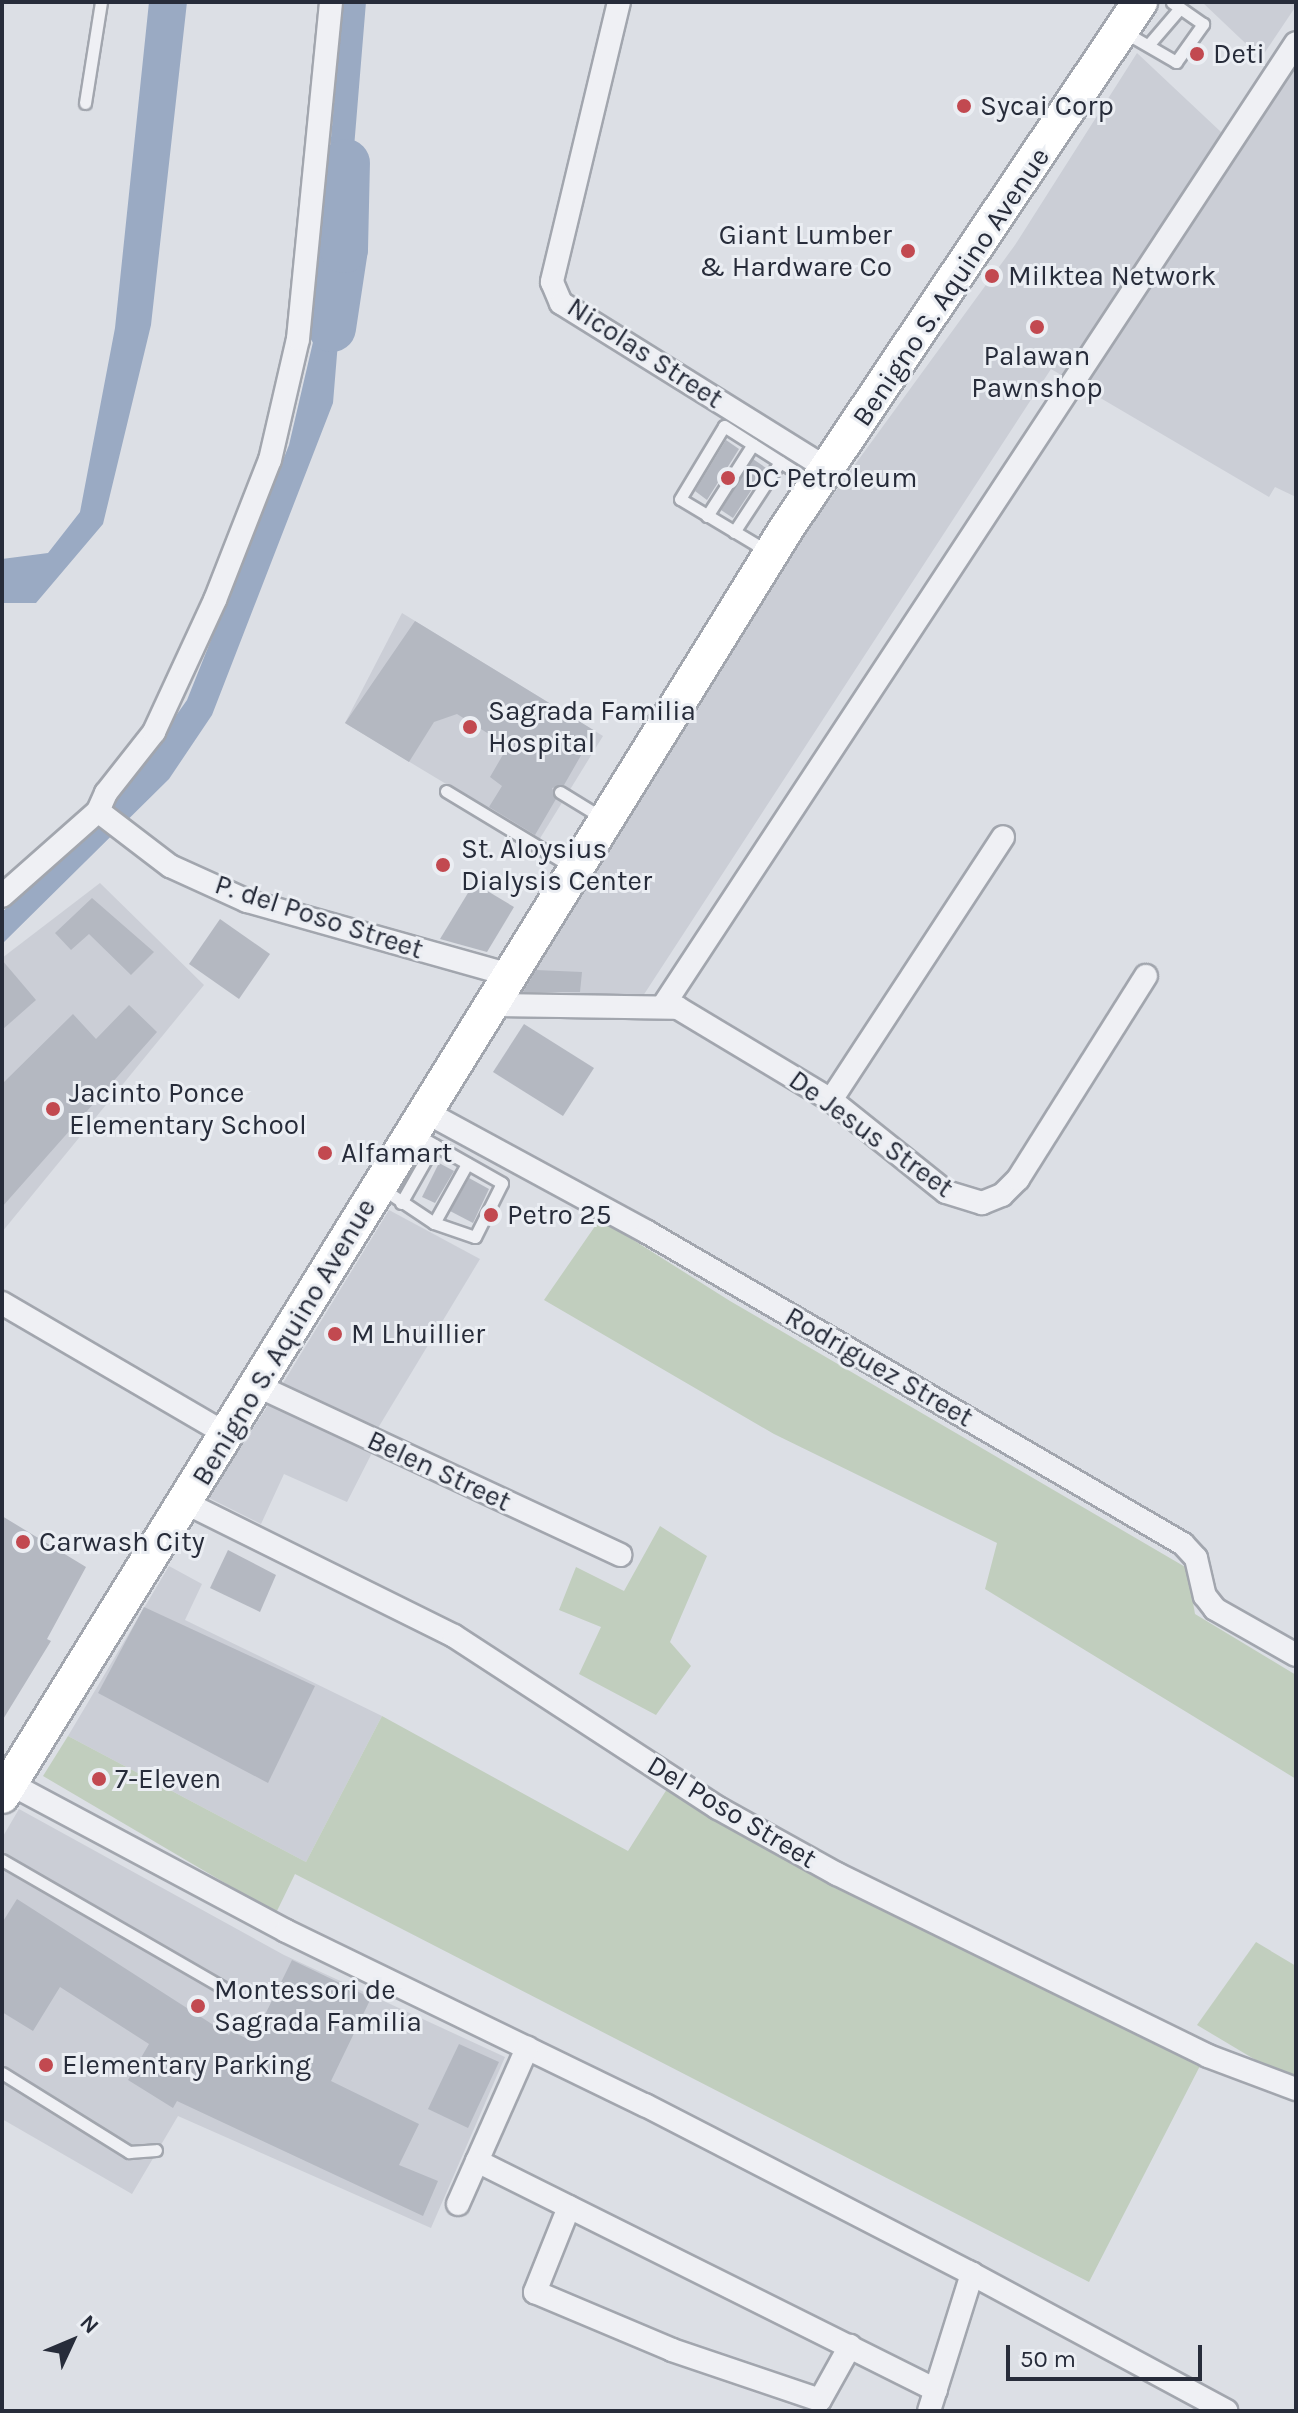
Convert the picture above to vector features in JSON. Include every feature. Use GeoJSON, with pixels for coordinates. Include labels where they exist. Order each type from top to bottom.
{"type":"FeatureCollection","features":[{"type":"Feature","properties":{"kind":"main road","name":"Benigno S. Aquino Avenue"},"geometry":{"type":"LineString","coordinates":[[6,1789],[226,1434],[390,1195],[491,1005],[771,554],[822,476],[1135,37],[1140,2]]}},
{"type":"Feature","properties":{"kind":"street"},"geometry":{"type":"LineString","coordinates":[[2,896],[98,811],[106,793],[154,732],[173,694],[283,416],[298,339],[331,2]]}},
{"type":"Feature","properties":{"kind":"street","name":"Nicolas Street"},"geometry":{"type":"LineString","coordinates":[[619,2],[552,282],[561,303],[822,476]]}},
{"type":"Feature","properties":{"kind":"street"},"geometry":{"type":"LineString","coordinates":[[663,1006],[1296,43]]}},
{"type":"Feature","properties":{"kind":"street","name":"P. del Poso Street"},"geometry":{"type":"LineString","coordinates":[[98,811],[170,866],[247,901],[510,975]]}},
{"type":"Feature","properties":{"kind":"street"},"geometry":{"type":"LineString","coordinates":[[831,1100],[1003,837]]}},
{"type":"Feature","properties":{"kind":"street","name":"De Jesus Street"},"geometry":{"type":"LineString","coordinates":[[491,1005],[663,1006],[693,1014],[831,1100],[946,1192],[965,1201],[992,1199],[1018,1179],[1146,976]]}},
{"type":"Feature","properties":{"kind":"street","name":"Rodriguez Street"},"geometry":{"type":"LineString","coordinates":[[424,1130],[647,1232],[1183,1544],[1196,1558],[1205,1596],[1215,1609],[1296,1655]]}},
{"type":"Feature","properties":{"kind":"street"},"geometry":{"type":"LineString","coordinates":[[2,1303],[226,1434]]}},
{"type":"Feature","properties":{"kind":"street","name":"Belen Street"},"geometry":{"type":"LineString","coordinates":[[258,1386],[620,1555]]}},
{"type":"Feature","properties":{"kind":"street","name":"Del Poso Street"},"geometry":{"type":"LineString","coordinates":[[186,1503],[454,1636],[718,1808],[837,1874],[1208,2056],[1296,2089]]}},
{"type":"Feature","properties":{"kind":"street"},"geometry":{"type":"LineString","coordinates":[[6,1789],[972,2274],[1226,2411]]}},
{"type":"Feature","properties":{"kind":"street"},"geometry":{"type":"LineString","coordinates":[[458,2204],[527,2048]]}},
{"type":"Feature","properties":{"kind":"street"},"geometry":{"type":"LineString","coordinates":[[477,2161],[850,2346],[933,2400],[972,2274]]}},
{"type":"Feature","properties":{"kind":"street"},"geometry":{"type":"LineString","coordinates":[[569,2207],[535,2292],[672,2350],[820,2400],[850,2346]]}},
{"type":"Feature","properties":{"kind":"lane"},"geometry":{"type":"LineString","coordinates":[[85,103],[101,2]]}},
{"type":"Feature","properties":{"kind":"lane"},"geometry":{"type":"LineString","coordinates":[[1176,5],[1203,24],[1176,62],[1135,37],[1176,5]]}},
{"type":"Feature","properties":{"kind":"lane"},"geometry":{"type":"LineString","coordinates":[[771,554],[680,499],[724,426],[780,462],[822,476]]}},
{"type":"Feature","properties":{"kind":"lane"},"geometry":{"type":"LineString","coordinates":[[707,516],[753,444]]}},
{"type":"Feature","properties":{"kind":"lane"},"geometry":{"type":"LineString","coordinates":[[734,532],[780,462]]}},
{"type":"Feature","properties":{"kind":"lane"},"geometry":{"type":"LineString","coordinates":[[446,791],[575,869]]}},
{"type":"Feature","properties":{"kind":"lane"},"geometry":{"type":"LineString","coordinates":[[560,792],[605,820]]}},
{"type":"Feature","properties":{"kind":"lane"},"geometry":{"type":"LineString","coordinates":[[390,1195],[434,1223],[475,1237],[502,1183],[467,1164],[424,1130]]}},
{"type":"Feature","properties":{"kind":"lane"},"geometry":{"type":"LineString","coordinates":[[434,1223],[467,1164]]}},
{"type":"Feature","properties":{"kind":"lane"},"geometry":{"type":"LineString","coordinates":[[2,1860],[222,1987]]}},
{"type":"Feature","properties":{"kind":"lane"},"geometry":{"type":"LineString","coordinates":[[2,2073],[129,2152],[156,2150]]}},
{"type":"Feature","properties":{"kind":"shaded area"},"geometry":{"type":"Polygon","coordinates":[[[1202,2],[1296,2],[1296,6],[1261,58],[1202,2]]]}},
{"type":"Feature","properties":{"kind":"shaded area"},"geometry":{"type":"Polygon","coordinates":[[[1137,53],[1238,148],[1296,62],[1296,497],[1275,487],[1269,497],[1051,369],[641,999],[511,997],[792,551],[1015,245],[1137,53]]]}},
{"type":"Feature","properties":{"kind":"shaded area","name":"Sagrada Familia Hospital"},"geometry":{"type":"Polygon","coordinates":[[[402,613],[603,736],[539,840],[345,723],[402,613]]]}},
{"type":"Feature","properties":{"kind":"shaded area","name":"Jacinto Ponce Elementary School"},"geometry":{"type":"Polygon","coordinates":[[[100,883],[204,985],[2,1232],[2,958],[100,883]]]}},
{"type":"Feature","properties":{"kind":"shaded area"},"geometry":{"type":"Polygon","coordinates":[[[389,1210],[480,1259],[375,1433],[280,1388],[389,1210]]]}},
{"type":"Feature","properties":{"kind":"shaded area"},"geometry":{"type":"Polygon","coordinates":[[[273,1398],[374,1449],[347,1502],[284,1474],[261,1524],[207,1497],[273,1398]]]}},
{"type":"Feature","properties":{"kind":"shaded area"},"geometry":{"type":"Polygon","coordinates":[[[169,1566],[202,1584],[185,1620],[382,1716],[306,1862],[68,1736],[169,1566]]]}},
{"type":"Feature","properties":{"kind":"shaded area","name":"Montessori de Sagrada Familia"},"geometry":{"type":"Polygon","coordinates":[[[19,1809],[284,1955],[505,2057],[431,2228],[178,2116],[132,2194],[2,2119],[2,1838],[19,1809]]]}},
{"type":"Feature","properties":{"kind":"green space"},"geometry":{"type":"Polygon","coordinates":[[[600,1219],[730,1301],[1187,1568],[1195,1614],[1296,1675],[1296,1779],[985,1589],[997,1543],[774,1434],[544,1300],[600,1219]]]}},
{"type":"Feature","properties":{"kind":"green space"},"geometry":{"type":"Polygon","coordinates":[[[660,1526],[707,1556],[670,1642],[691,1666],[656,1715],[579,1674],[601,1627],[559,1610],[576,1567],[624,1591],[660,1526]]]}},
{"type":"Feature","properties":{"kind":"green space"},"geometry":{"type":"Polygon","coordinates":[[[382,1716],[628,1851],[667,1789],[713,1818],[1202,2062],[1089,2282],[295,1874],[276,1913],[43,1776],[68,1736],[306,1862],[382,1716]]]}},
{"type":"Feature","properties":{"kind":"green space"},"geometry":{"type":"Polygon","coordinates":[[[1256,1942],[1296,1966],[1296,2084],[1197,2025],[1256,1942]]]}},
{"type":"Feature","properties":{"kind":"water"},"geometry":{"type":"Polygon","coordinates":[[[149,2],[187,2],[151,325],[103,524],[36,603],[2,603],[2,559],[48,553],[80,512],[115,328],[149,2]]]}},
{"type":"Feature","properties":{"kind":"water"},"geometry":{"type":"Polygon","coordinates":[[[343,2],[366,2],[333,403],[212,715],[169,779],[2,944],[2,912],[99,825],[187,700],[289,445],[313,342],[343,2]]]}},
{"type":"Feature","properties":{"kind":"building"},"geometry":{"type":"Polygon","coordinates":[[[726,440],[739,449],[707,500],[695,491],[726,440]]]}},
{"type":"Feature","properties":{"kind":"building"},"geometry":{"type":"Polygon","coordinates":[[[753,459],[766,468],[733,518],[721,510],[753,459]]]}},
{"type":"Feature","properties":{"kind":"building","name":"Sagrada Familia Hospital"},"geometry":{"type":"Polygon","coordinates":[[[415,621],[595,731],[564,785],[552,788],[556,799],[535,835],[489,807],[502,786],[490,777],[508,746],[457,714],[434,722],[409,762],[345,723],[415,621]]]}},
{"type":"Feature","properties":{"kind":"building"},"geometry":{"type":"Polygon","coordinates":[[[474,883],[514,907],[487,952],[440,939],[474,883]]]}},
{"type":"Feature","properties":{"kind":"building"},"geometry":{"type":"Polygon","coordinates":[[[92,898],[154,952],[131,975],[89,934],[71,950],[55,933],[92,898]]]}},
{"type":"Feature","properties":{"kind":"building"},"geometry":{"type":"Polygon","coordinates":[[[220,919],[270,954],[239,999],[189,964],[220,919]]]}},
{"type":"Feature","properties":{"kind":"building"},"geometry":{"type":"Polygon","coordinates":[[[2,960],[36,1000],[2,1030],[2,960]]]}},
{"type":"Feature","properties":{"kind":"building"},"geometry":{"type":"Polygon","coordinates":[[[536,970],[582,972],[580,992],[523,992],[536,970]]]}},
{"type":"Feature","properties":{"kind":"building"},"geometry":{"type":"Polygon","coordinates":[[[129,1005],[157,1032],[2,1207],[2,1084],[73,1014],[96,1039],[129,1005]]]}},
{"type":"Feature","properties":{"kind":"building"},"geometry":{"type":"Polygon","coordinates":[[[524,1024],[594,1068],[563,1116],[493,1072],[524,1024]]]}},
{"type":"Feature","properties":{"kind":"building"},"geometry":{"type":"Polygon","coordinates":[[[439,1163],[454,1171],[435,1203],[422,1197],[439,1163]]]}},
{"type":"Feature","properties":{"kind":"building"},"geometry":{"type":"Polygon","coordinates":[[[469,1178],[489,1189],[473,1223],[450,1211],[469,1178]]]}},
{"type":"Feature","properties":{"kind":"building"},"geometry":{"type":"Polygon","coordinates":[[[2,1516],[86,1567],[47,1639],[51,1641],[2,1721],[2,1516]]]}},
{"type":"Feature","properties":{"kind":"building"},"geometry":{"type":"Polygon","coordinates":[[[228,1550],[276,1575],[260,1612],[210,1588],[228,1550]]]}},
{"type":"Feature","properties":{"kind":"building"},"geometry":{"type":"Polygon","coordinates":[[[144,1607],[315,1686],[268,1783],[98,1693],[144,1607]]]}},
{"type":"Feature","properties":{"kind":"building"},"geometry":{"type":"Polygon","coordinates":[[[17,1899],[229,2035],[231,2031],[252,2041],[292,1960],[371,1998],[331,2081],[419,2124],[399,2165],[438,2181],[423,2216],[177,2101],[173,2108],[128,2080],[149,2044],[60,1987],[33,2031],[2,2012],[2,1923],[17,1899]]]}},
{"type":"Feature","properties":{"kind":"building"},"geometry":{"type":"Polygon","coordinates":[[[459,2044],[499,2062],[468,2128],[428,2109],[459,2044]]]}},
{"type":"Feature","properties":{"kind":"waterway"},"geometry":{"type":"LineString","coordinates":[[332,328],[344,249],[346,163]]}},
{"type":"Feature","properties":{"kind":"place","name":"Deti"},"geometry":{"type":"Point","coordinates":[1197,54]}},
{"type":"Feature","properties":{"kind":"place","name":"Sycai Corp"},"geometry":{"type":"Point","coordinates":[964,106]}},
{"type":"Feature","properties":{"kind":"place","name":"Giant Lumber & Hardware Co"},"geometry":{"type":"Point","coordinates":[908,251]}},
{"type":"Feature","properties":{"kind":"place","name":"Milktea Network"},"geometry":{"type":"Point","coordinates":[992,276]}},
{"type":"Feature","properties":{"kind":"place","name":"Palawan Pawnshop"},"geometry":{"type":"Point","coordinates":[1037,327]}},
{"type":"Feature","properties":{"kind":"place","name":"DC Petroleum"},"geometry":{"type":"Point","coordinates":[728,478]}},
{"type":"Feature","properties":{"kind":"place","name":"Sagrada Familia Hospital"},"geometry":{"type":"Point","coordinates":[470,727]}},
{"type":"Feature","properties":{"kind":"place","name":"St. Aloysius Dialysis Center"},"geometry":{"type":"Point","coordinates":[443,865]}},
{"type":"Feature","properties":{"kind":"place","name":"Jacinto Ponce Elementary School"},"geometry":{"type":"Point","coordinates":[53,1109]}},
{"type":"Feature","properties":{"kind":"place","name":"Alfamart"},"geometry":{"type":"Point","coordinates":[325,1153]}},
{"type":"Feature","properties":{"kind":"place","name":"Petro 25"},"geometry":{"type":"Point","coordinates":[491,1215]}},
{"type":"Feature","properties":{"kind":"place","name":"M Lhuillier"},"geometry":{"type":"Point","coordinates":[335,1334]}},
{"type":"Feature","properties":{"kind":"place","name":"Carwash City"},"geometry":{"type":"Point","coordinates":[23,1542]}},
{"type":"Feature","properties":{"kind":"place","name":"7-Eleven"},"geometry":{"type":"Point","coordinates":[99,1779]}},
{"type":"Feature","properties":{"kind":"place","name":"Montessori de Sagrada Familia"},"geometry":{"type":"Point","coordinates":[198,2006]}},
{"type":"Feature","properties":{"kind":"place","name":"Elementary Parking"},"geometry":{"type":"Point","coordinates":[46,2065]}}]}
